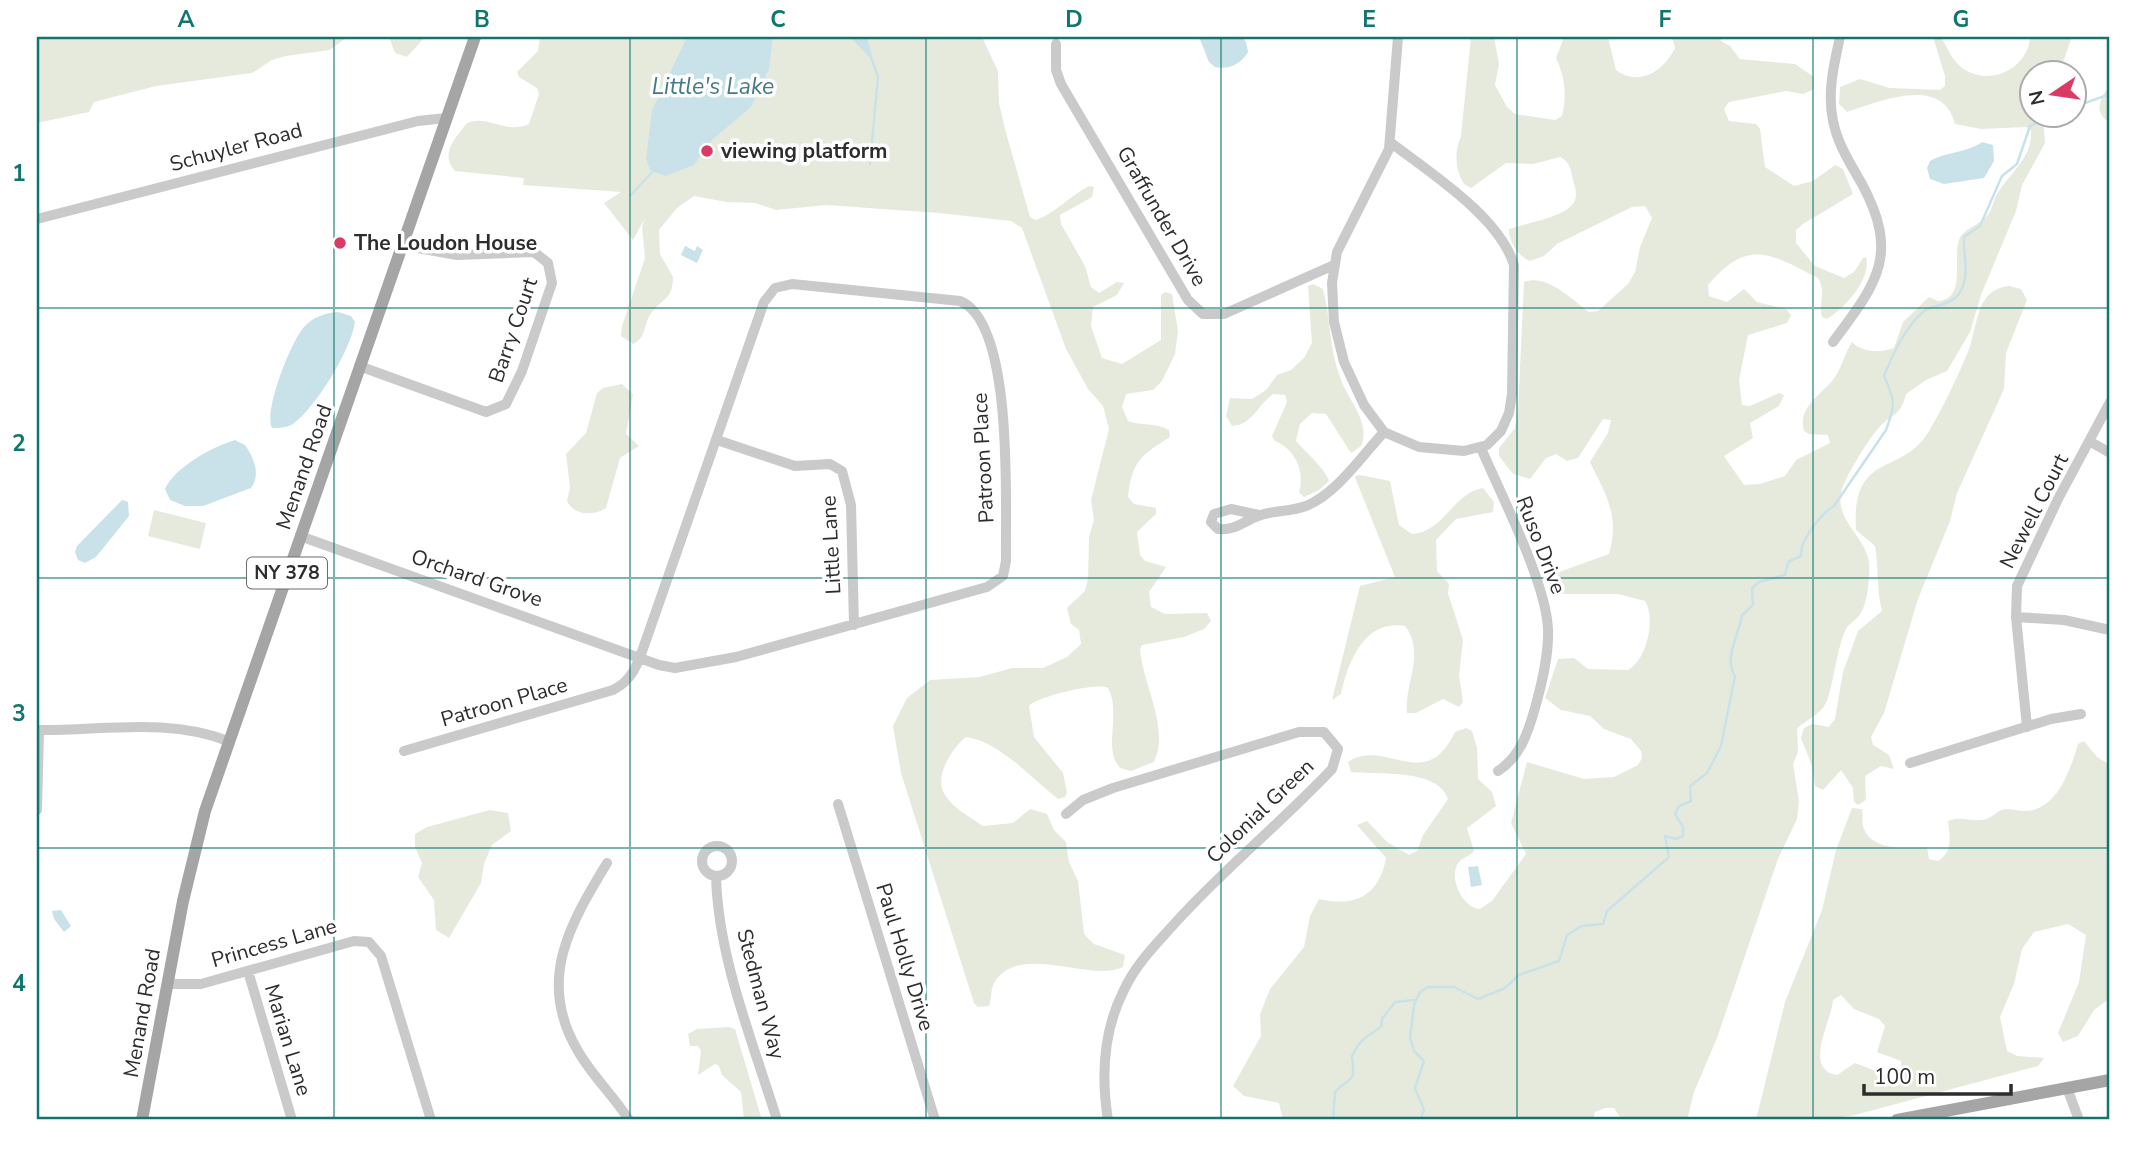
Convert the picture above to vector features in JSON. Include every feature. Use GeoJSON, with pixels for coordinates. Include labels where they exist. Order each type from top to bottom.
{"type":"FeatureCollection","features":[{"type":"Feature","properties":{"kind":"main road","name":"Menand Road"},"geometry":{"type":"LineString","coordinates":[[142,1120],[196,844],[228,741],[475,37]]}},
{"type":"Feature","properties":{"kind":"main road"},"geometry":{"type":"LineString","coordinates":[[1897,1120],[2110,1080]]}},
{"type":"Feature","properties":{"kind":"street"},"geometry":{"type":"LineString","coordinates":[[1390,142],[1482,217],[1501,238],[1511,257],[1515,277],[1511,407],[1501,431],[1481,448],[1469,451],[1429,449],[1410,445],[1384,432],[1364,405],[1340,350],[1333,307],[1334,265],[1337,252],[1375,181],[1390,142],[1398,37]]}},
{"type":"Feature","properties":{"kind":"street"},"geometry":{"type":"LineString","coordinates":[[1833,342],[1869,290],[1883,248],[1877,216],[1842,150],[1833,122],[1830,93],[1839,37]]}},
{"type":"Feature","properties":{"kind":"street","name":"Graffunder Drive"},"geometry":{"type":"LineString","coordinates":[[1056,44],[1056,70],[1061,84],[1168,271],[1199,311],[1214,316],[1224,314],[1334,265]]}},
{"type":"Feature","properties":{"kind":"street","name":"Schuyler Road"},"geometry":{"type":"LineString","coordinates":[[37,219],[418,121],[446,118]]}},
{"type":"Feature","properties":{"kind":"street","name":"Barry Court"},"geometry":{"type":"LineString","coordinates":[[359,366],[486,412],[506,404],[522,371],[552,283],[551,269],[543,257],[527,251],[442,254],[401,245]]}},
{"type":"Feature","properties":{"kind":"street","name":"Patroon Place"},"geometry":{"type":"LineString","coordinates":[[404,751],[613,691],[626,683],[640,658],[764,302],[779,286],[792,284],[952,300],[966,303],[980,316],[992,348],[1002,407],[1005,571],[1000,580],[987,587],[854,625],[692,667],[664,667],[640,658]]}},
{"type":"Feature","properties":{"kind":"street","name":"Newell Court"},"geometry":{"type":"LineString","coordinates":[[2026,727],[2016,590],[2021,575],[2110,402]]}},
{"type":"Feature","properties":{"kind":"street"},"geometry":{"type":"LineString","coordinates":[[1259,515],[1294,509],[1314,502],[1345,475],[1384,432]]}},
{"type":"Feature","properties":{"kind":"street","name":"Little Lane"},"geometry":{"type":"LineString","coordinates":[[717,440],[795,466],[832,464],[842,471],[851,505],[854,625]]}},
{"type":"Feature","properties":{"kind":"street"},"geometry":{"type":"LineString","coordinates":[[2091,442],[2110,453]]}},
{"type":"Feature","properties":{"kind":"street","name":"Ruso Drive"},"geometry":{"type":"LineString","coordinates":[[1481,448],[1541,593],[1548,629],[1540,691],[1528,731],[1513,759],[1498,771]]}},
{"type":"Feature","properties":{"kind":"street","name":"Orchard Grove"},"geometry":{"type":"LineString","coordinates":[[300,537],[640,658]]}},
{"type":"Feature","properties":{"kind":"street"},"geometry":{"type":"LineString","coordinates":[[2016,617],[2064,620],[2110,630]]}},
{"type":"Feature","properties":{"kind":"street"},"geometry":{"type":"LineString","coordinates":[[1910,763],[2026,727],[2081,714]]}},
{"type":"Feature","properties":{"kind":"street"},"geometry":{"type":"LineString","coordinates":[[37,810],[38,730],[165,728],[203,732],[228,741]]}},
{"type":"Feature","properties":{"kind":"street","name":"Colonial Green"},"geometry":{"type":"LineString","coordinates":[[1066,814],[1083,800],[1113,788],[1299,732],[1325,732],[1338,748],[1332,769],[1194,902],[1146,956],[1128,982],[1110,1027],[1104,1059],[1108,1120]]}},
{"type":"Feature","properties":{"kind":"street","name":"Paul Holly Drive"},"geometry":{"type":"LineString","coordinates":[[838,804],[935,1120]]}},
{"type":"Feature","properties":{"kind":"street"},"geometry":{"type":"LineString","coordinates":[[607,863],[567,936],[561,956],[559,994],[565,1021],[578,1051],[629,1120]]}},
{"type":"Feature","properties":{"kind":"street","name":"Stedman Way"},"geometry":{"type":"LineString","coordinates":[[716,876],[719,909],[731,966],[777,1120]]}},
{"type":"Feature","properties":{"kind":"street","name":"Princess Lane"},"geometry":{"type":"LineString","coordinates":[[167,984],[199,984],[358,940],[375,946],[381,956],[431,1120]]}},
{"type":"Feature","properties":{"kind":"street","name":"Marian Lane"},"geometry":{"type":"LineString","coordinates":[[248,971],[292,1120]]}},
{"type":"Feature","properties":{"kind":"street"},"geometry":{"type":"LineString","coordinates":[[2067,1088],[2079,1120]]}},
{"type":"Feature","properties":{"kind":"shaded area"},"geometry":{"type":"Polygon","coordinates":[[[37,37],[347,37],[330,50],[272,60],[252,73],[156,86],[94,102],[89,112],[37,123],[37,37]]]}},
{"type":"Feature","properties":{"kind":"shaded area"},"geometry":{"type":"Polygon","coordinates":[[[389,37],[425,37],[407,57],[395,53],[389,37]]]}},
{"type":"Feature","properties":{"kind":"shaded area"},"geometry":{"type":"Polygon","coordinates":[[[540,37],[982,37],[998,71],[999,103],[1030,217],[1036,220],[1043,217],[1082,190],[1089,186],[1094,187],[1092,197],[1060,215],[1061,224],[1085,266],[1091,287],[1099,293],[1117,282],[1124,283],[1117,295],[1093,307],[1091,326],[1102,358],[1122,364],[1161,340],[1161,295],[1165,292],[1172,294],[1178,331],[1175,354],[1162,381],[1153,390],[1126,394],[1122,407],[1128,421],[1164,428],[1169,430],[1170,437],[1140,460],[1132,475],[1128,497],[1134,504],[1156,508],[1156,514],[1137,532],[1140,555],[1145,561],[1166,567],[1149,592],[1151,607],[1165,614],[1207,613],[1211,621],[1204,629],[1184,637],[1142,645],[1140,649],[1159,735],[1154,762],[1131,771],[1120,768],[1112,751],[1112,698],[1108,688],[1092,687],[1054,695],[1029,706],[1034,737],[1063,773],[1067,792],[1065,797],[1058,799],[1003,753],[966,737],[950,755],[941,780],[948,800],[983,826],[1013,823],[1030,809],[1047,814],[1054,830],[1066,842],[1069,862],[1078,881],[1084,934],[1094,944],[1125,955],[1123,967],[1109,971],[1093,971],[1040,964],[1023,965],[1008,969],[996,980],[989,1006],[978,1007],[974,1003],[901,773],[893,726],[907,698],[930,680],[980,677],[1012,668],[1043,668],[1067,657],[1081,644],[1079,630],[1071,624],[1067,608],[1085,591],[1089,537],[1094,520],[1091,500],[1109,429],[1103,406],[1088,389],[1066,349],[1022,228],[1011,221],[939,213],[826,205],[776,210],[755,203],[726,202],[694,196],[677,208],[659,230],[660,254],[673,277],[671,291],[650,315],[643,335],[633,344],[621,336],[645,258],[642,227],[645,218],[633,240],[604,203],[621,192],[523,185],[524,178],[455,171],[450,165],[451,146],[467,123],[482,121],[513,127],[529,124],[539,94],[537,88],[519,77],[517,72],[538,51],[540,37]]]}},
{"type":"Feature","properties":{"kind":"shaded area"},"geometry":{"type":"Polygon","coordinates":[[[1471,37],[1494,37],[1499,64],[1495,85],[1507,107],[1515,114],[1555,120],[1562,116],[1565,93],[1556,58],[1564,37],[1608,37],[1616,70],[1633,77],[1650,74],[1664,64],[1675,48],[1672,37],[1721,37],[1721,41],[1730,46],[1740,59],[1795,64],[1814,77],[1814,89],[1803,94],[1786,91],[1729,102],[1724,109],[1729,121],[1756,124],[1760,129],[1765,167],[1794,186],[1813,181],[1835,165],[1843,169],[1853,194],[1796,230],[1796,243],[1815,266],[1844,278],[1854,272],[1866,257],[1867,266],[1856,292],[1842,308],[1827,319],[1822,317],[1822,288],[1818,278],[1772,257],[1747,256],[1735,261],[1708,285],[1709,296],[1727,302],[1744,289],[1757,302],[1786,309],[1791,315],[1787,323],[1748,335],[1739,380],[1742,405],[1750,406],[1779,393],[1784,395],[1779,406],[1750,423],[1753,438],[1724,456],[1744,485],[1760,484],[1785,476],[1796,460],[1830,443],[1828,435],[1809,434],[1804,431],[1804,414],[1812,401],[1835,377],[1852,342],[1872,351],[1894,348],[1903,322],[1929,297],[1938,301],[1953,292],[1961,236],[1989,214],[2001,188],[2024,158],[2031,140],[2031,130],[2044,130],[2045,143],[2022,185],[2016,211],[1981,295],[1970,332],[1947,371],[1926,380],[1906,394],[1898,411],[1868,442],[1842,489],[1842,510],[1869,562],[1865,603],[1859,616],[1847,627],[1843,636],[1827,701],[1821,710],[1797,729],[1798,752],[1793,764],[1799,801],[1797,819],[1778,859],[1717,1038],[1694,1092],[1687,1120],[1622,1120],[1614,1108],[1605,1108],[1595,1112],[1593,1120],[1283,1120],[1279,1103],[1244,1096],[1233,1086],[1261,1036],[1260,1014],[1270,989],[1304,947],[1310,916],[1319,899],[1354,900],[1371,890],[1378,882],[1386,858],[1357,825],[1367,821],[1387,842],[1409,855],[1417,851],[1423,835],[1448,799],[1442,789],[1432,782],[1406,775],[1351,772],[1348,762],[1362,756],[1418,763],[1431,760],[1443,750],[1455,732],[1466,728],[1472,731],[1477,748],[1478,779],[1492,792],[1496,806],[1467,828],[1474,851],[1458,863],[1455,878],[1459,893],[1474,908],[1480,909],[1492,901],[1526,854],[1511,823],[1527,762],[1584,779],[1614,777],[1638,765],[1642,758],[1641,751],[1631,739],[1604,729],[1590,716],[1561,710],[1545,698],[1558,659],[1574,658],[1588,669],[1628,670],[1640,657],[1648,638],[1650,618],[1645,601],[1618,594],[1557,594],[1552,591],[1549,581],[1559,572],[1609,554],[1613,528],[1610,506],[1590,462],[1608,433],[1611,420],[1603,419],[1578,458],[1567,461],[1556,454],[1546,458],[1530,479],[1513,474],[1499,456],[1499,448],[1515,428],[1518,411],[1524,282],[1533,280],[1550,284],[1589,312],[1598,311],[1628,284],[1635,272],[1640,247],[1652,218],[1645,206],[1632,207],[1557,244],[1544,256],[1530,261],[1518,252],[1512,243],[1509,229],[1544,219],[1569,208],[1576,197],[1570,167],[1560,157],[1533,164],[1506,163],[1471,188],[1464,184],[1457,167],[1456,154],[1461,136],[1471,37]]]}},
{"type":"Feature","properties":{"kind":"shaded area"},"geometry":{"type":"Polygon","coordinates":[[[1933,37],[1941,37],[1954,59],[1969,72],[1992,76],[2018,63],[2018,127],[1981,129],[1955,124],[1948,109],[1937,100],[1924,96],[1892,98],[1847,112],[1839,104],[1840,87],[1860,79],[1890,88],[1940,90],[1945,86],[1945,76],[1933,37]]]}},
{"type":"Feature","properties":{"kind":"shaded area"},"geometry":{"type":"Polygon","coordinates":[[[2030,37],[2072,37],[2064,60],[2021,60],[2030,37]]]}},
{"type":"Feature","properties":{"kind":"shaded area"},"geometry":{"type":"Polygon","coordinates":[[[2110,83],[2110,119],[2106,120],[2100,106],[2110,83]]]}},
{"type":"Feature","properties":{"kind":"shaded area"},"geometry":{"type":"Polygon","coordinates":[[[1313,284],[1323,289],[1337,369],[1358,412],[1363,437],[1361,446],[1351,453],[1326,414],[1312,413],[1300,424],[1296,441],[1320,466],[1329,481],[1319,490],[1304,497],[1299,492],[1301,476],[1297,462],[1288,449],[1272,436],[1287,402],[1285,395],[1273,394],[1250,419],[1239,425],[1232,426],[1226,416],[1230,398],[1252,399],[1266,390],[1277,375],[1291,370],[1304,358],[1312,343],[1308,286],[1313,284]]]}},
{"type":"Feature","properties":{"kind":"shaded area"},"geometry":{"type":"Polygon","coordinates":[[[2009,286],[2021,289],[2027,300],[2006,353],[2004,389],[1957,493],[1950,521],[1918,599],[1884,713],[1871,737],[1873,745],[1889,755],[1894,769],[1881,766],[1865,776],[1866,800],[1858,805],[1854,802],[1853,788],[1841,770],[1823,790],[1815,786],[1812,766],[1801,738],[1804,728],[1812,724],[1829,727],[1835,719],[1843,672],[1858,631],[1882,611],[1875,546],[1856,530],[1857,505],[1862,487],[1870,476],[1918,445],[1929,431],[1965,358],[1983,303],[1994,291],[2009,286]]]}},
{"type":"Feature","properties":{"kind":"shaded area"},"geometry":{"type":"Polygon","coordinates":[[[622,384],[633,394],[626,434],[639,446],[620,458],[606,508],[590,513],[579,512],[567,501],[570,488],[566,454],[586,433],[597,393],[603,388],[622,384]]]}},
{"type":"Feature","properties":{"kind":"shaded area"},"geometry":{"type":"Polygon","coordinates":[[[1355,476],[1390,481],[1399,525],[1412,534],[1432,527],[1473,491],[1483,488],[1494,502],[1493,512],[1456,519],[1436,540],[1437,571],[1449,584],[1448,593],[1463,640],[1459,675],[1463,702],[1459,707],[1443,699],[1416,713],[1407,713],[1414,647],[1405,626],[1379,629],[1360,645],[1348,669],[1341,694],[1332,700],[1360,586],[1395,577],[1356,480],[1355,476]]]}},
{"type":"Feature","properties":{"kind":"shaded area"},"geometry":{"type":"Polygon","coordinates":[[[154,510],[206,523],[200,549],[148,536],[154,510]]]}},
{"type":"Feature","properties":{"kind":"shaded area"},"geometry":{"type":"Polygon","coordinates":[[[2084,741],[2097,757],[2110,765],[2110,998],[2094,1010],[2078,1036],[2063,1042],[2058,1033],[2079,982],[2086,935],[2068,924],[2034,932],[2022,949],[2014,984],[2000,1017],[2007,1051],[2017,1056],[2044,1058],[2038,1066],[1855,1115],[1822,1120],[1756,1120],[1785,1002],[1822,910],[1836,850],[1852,808],[1862,809],[1863,826],[1873,840],[1890,847],[1927,847],[1929,859],[1938,861],[1948,849],[1948,821],[1986,819],[2005,809],[2030,811],[2050,800],[2063,783],[2078,744],[2084,741]],[[1841,995],[1833,1000],[1822,1043],[1821,1064],[1827,1071],[1837,1075],[1855,1063],[1876,1071],[1894,1087],[1903,1083],[1901,1061],[1877,1052],[1885,1026],[1879,1019],[1854,1009],[1841,995]]]}},
{"type":"Feature","properties":{"kind":"shaded area"},"geometry":{"type":"Polygon","coordinates":[[[490,810],[508,813],[511,831],[492,845],[484,864],[481,883],[449,938],[436,930],[434,900],[418,877],[422,863],[415,847],[415,834],[427,827],[490,810]]]}},
{"type":"Feature","properties":{"kind":"shaded area"},"geometry":{"type":"Polygon","coordinates":[[[697,1029],[735,1029],[762,1120],[744,1120],[741,1092],[722,1075],[719,1066],[715,1064],[698,1075],[701,1051],[698,1046],[690,1046],[688,1034],[697,1029]]]}},
{"type":"Feature","properties":{"kind":"water","name":"Little's Lake"},"geometry":{"type":"Polygon","coordinates":[[[687,37],[773,37],[769,69],[751,107],[712,140],[694,165],[665,176],[650,170],[646,159],[652,110],[687,37]]]}},
{"type":"Feature","properties":{"kind":"water"},"geometry":{"type":"Polygon","coordinates":[[[850,37],[867,37],[873,60],[870,58],[850,37]]]}},
{"type":"Feature","properties":{"kind":"water"},"geometry":{"type":"Polygon","coordinates":[[[1199,37],[1242,37],[1248,52],[1234,65],[1215,67],[1209,62],[1199,37]]]}},
{"type":"Feature","properties":{"kind":"water"},"geometry":{"type":"Polygon","coordinates":[[[1982,142],[1993,145],[1994,161],[1984,178],[1944,184],[1930,179],[1927,168],[1930,161],[1982,142]]]}},
{"type":"Feature","properties":{"kind":"water"},"geometry":{"type":"Polygon","coordinates":[[[685,246],[695,251],[697,246],[703,250],[697,263],[681,255],[685,246]]]}},
{"type":"Feature","properties":{"kind":"water"},"geometry":{"type":"Polygon","coordinates":[[[338,312],[351,316],[355,322],[340,362],[322,392],[302,416],[291,425],[272,428],[271,407],[275,393],[299,335],[315,318],[338,312]]]}},
{"type":"Feature","properties":{"kind":"water"},"geometry":{"type":"Polygon","coordinates":[[[235,440],[245,445],[253,461],[256,477],[251,488],[203,506],[185,506],[170,500],[165,489],[177,473],[205,453],[235,440]]]}},
{"type":"Feature","properties":{"kind":"water"},"geometry":{"type":"Polygon","coordinates":[[[122,500],[128,502],[129,516],[96,557],[85,563],[78,560],[75,552],[77,546],[122,500]]]}},
{"type":"Feature","properties":{"kind":"water"},"geometry":{"type":"Polygon","coordinates":[[[1478,866],[1482,885],[1471,887],[1468,867],[1478,866]]]}},
{"type":"Feature","properties":{"kind":"water"},"geometry":{"type":"Polygon","coordinates":[[[61,910],[71,926],[64,932],[54,919],[52,911],[61,910]]]}},
{"type":"Feature","properties":{"kind":"waterway"},"geometry":{"type":"LineString","coordinates":[[870,164],[878,77],[871,57]]}},
{"type":"Feature","properties":{"kind":"waterway"},"geometry":{"type":"LineString","coordinates":[[2088,102],[2110,94]]}},
{"type":"Feature","properties":{"kind":"waterway"},"geometry":{"type":"LineString","coordinates":[[1420,1120],[1424,1110],[1415,1088],[1424,1061],[1414,1051],[1410,1038],[1414,1005],[1420,992],[1428,987],[1454,987],[1478,999],[1505,988],[1519,975],[1559,961],[1567,935],[1582,926],[1603,924],[1607,911],[1669,857],[1665,836],[1676,839],[1683,836],[1683,827],[1675,814],[1679,806],[1691,801],[1690,786],[1707,773],[1721,746],[1735,676],[1731,654],[1742,615],[1753,605],[1752,588],[1759,582],[1785,575],[1788,562],[1801,556],[1801,550],[1812,528],[1834,506],[1886,430],[1893,403],[1884,376],[1896,350],[1905,333],[1924,311],[1950,301],[1960,293],[1966,274],[1964,237],[1980,226],[2002,176],[2017,164],[2029,130]]}},
{"type":"Feature","properties":{"kind":"waterway"},"geometry":{"type":"LineString","coordinates":[[630,196],[654,170]]}},
{"type":"Feature","properties":{"kind":"waterway"},"geometry":{"type":"LineString","coordinates":[[1333,1120],[1335,1092],[1351,1079],[1352,1056],[1358,1046],[1381,1027],[1382,1019],[1395,1002],[1415,1000]]}},
{"type":"Feature","properties":{"kind":"place","name":"viewing platform"},"geometry":{"type":"Point","coordinates":[707,151]}},
{"type":"Feature","properties":{"kind":"place","name":"The Loudon House"},"geometry":{"type":"Point","coordinates":[340,243]}}]}
